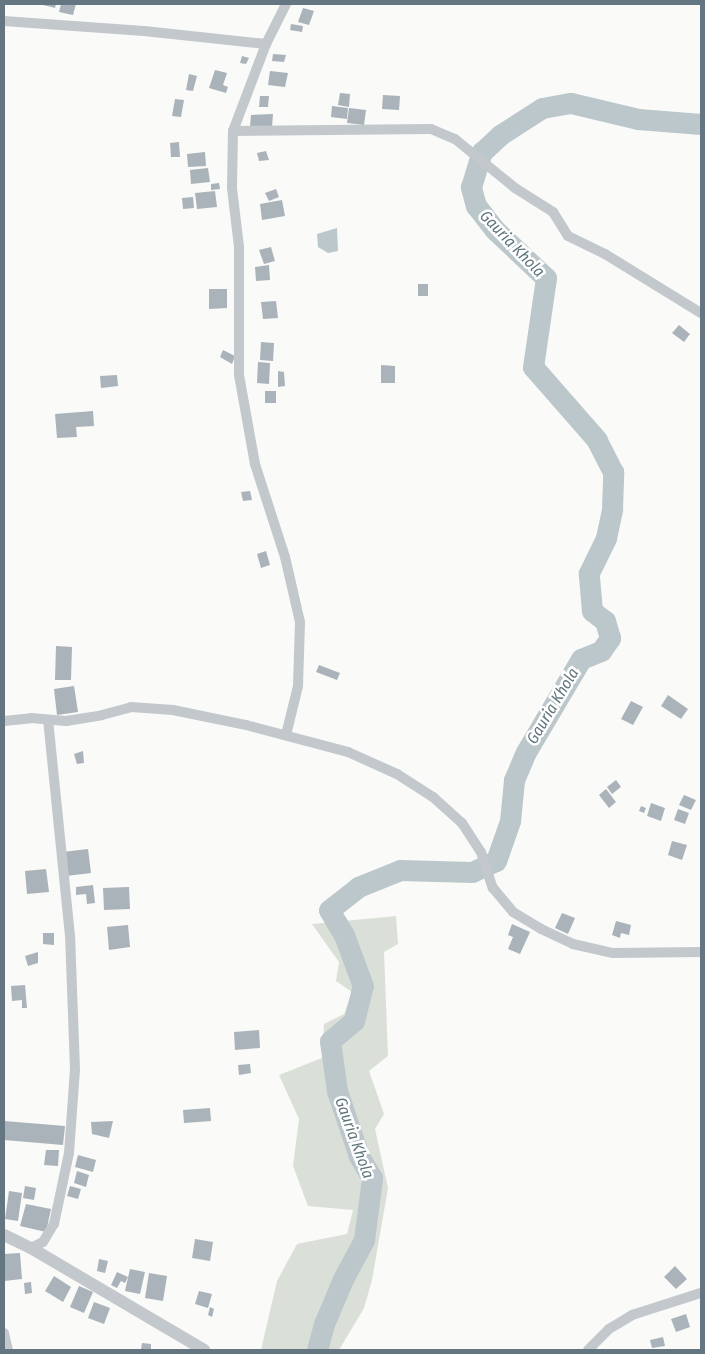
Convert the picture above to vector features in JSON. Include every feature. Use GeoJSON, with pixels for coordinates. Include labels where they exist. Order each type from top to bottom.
{"type":"FeatureCollection","features":[{"type":"Feature","properties":{"kind":"street"},"geometry":{"type":"LineString","coordinates":[[286,4],[266,44],[233,131],[232,188],[239,247],[239,375],[255,464],[285,557],[300,622],[298,686],[286,735]]}},
{"type":"Feature","properties":{"kind":"street"},"geometry":{"type":"LineString","coordinates":[[4,21],[266,44]]}},
{"type":"Feature","properties":{"kind":"street"},"geometry":{"type":"LineString","coordinates":[[233,131],[431,129],[455,139],[515,188],[553,212],[568,236],[605,254],[701,313]]}},
{"type":"Feature","properties":{"kind":"street"},"geometry":{"type":"LineString","coordinates":[[4,721],[30,718],[48,720],[87,718],[131,707],[173,710],[212,717],[348,752],[397,774],[433,796],[462,823],[481,852],[493,888],[513,912],[541,929],[573,944],[613,953],[701,952]]}},
{"type":"Feature","properties":{"kind":"street"},"geometry":{"type":"LineString","coordinates":[[31,1248],[43,1242],[54,1224],[66,1177],[74,1100],[74,1006],[70,936],[48,720]]}},
{"type":"Feature","properties":{"kind":"street"},"geometry":{"type":"LineString","coordinates":[[4,1235],[31,1248],[204,1350]]}},
{"type":"Feature","properties":{"kind":"street"},"geometry":{"type":"LineString","coordinates":[[588,1350],[609,1329],[632,1315],[701,1292]]}},
{"type":"Feature","properties":{"kind":"street"},"geometry":{"type":"LineString","coordinates":[[4,1333],[8,1350]]}},
{"type":"Feature","properties":{"kind":"shaded area"},"geometry":{"type":"Polygon","coordinates":[[[337,228],[338,251],[328,253],[318,247],[317,234],[337,228]]]}},
{"type":"Feature","properties":{"kind":"shaded area"},"geometry":{"type":"Polygon","coordinates":[[[396,916],[398,944],[384,952],[388,1056],[369,1071],[384,1114],[375,1129],[388,1188],[372,1280],[364,1308],[339,1350],[261,1350],[277,1281],[297,1244],[347,1234],[353,1210],[308,1206],[293,1166],[299,1119],[279,1075],[322,1058],[324,1024],[344,1014],[352,992],[336,981],[339,962],[312,924],[396,916]]]}},
{"type":"Feature","properties":{"kind":"building"},"geometry":{"type":"Polygon","coordinates":[[[39,4],[56,4],[55,8],[39,4]]]}},
{"type":"Feature","properties":{"kind":"building"},"geometry":{"type":"Polygon","coordinates":[[[61,4],[76,4],[73,15],[59,12],[61,4]]]}},
{"type":"Feature","properties":{"kind":"building"},"geometry":{"type":"Polygon","coordinates":[[[303,8],[314,11],[309,25],[298,22],[303,8]]]}},
{"type":"Feature","properties":{"kind":"building"},"geometry":{"type":"Polygon","coordinates":[[[291,24],[303,26],[302,32],[290,30],[291,24]]]}},
{"type":"Feature","properties":{"kind":"building"},"geometry":{"type":"Polygon","coordinates":[[[273,54],[286,55],[284,62],[272,61],[273,54]]]}},
{"type":"Feature","properties":{"kind":"building"},"geometry":{"type":"Polygon","coordinates":[[[242,56],[249,58],[246,64],[240,63],[242,56]]]}},
{"type":"Feature","properties":{"kind":"building"},"geometry":{"type":"Polygon","coordinates":[[[215,70],[227,73],[223,85],[228,87],[226,93],[209,88],[215,70]]]}},
{"type":"Feature","properties":{"kind":"building"},"geometry":{"type":"Polygon","coordinates":[[[270,71],[288,73],[285,87],[268,85],[270,71]]]}},
{"type":"Feature","properties":{"kind":"building"},"geometry":{"type":"Polygon","coordinates":[[[189,74],[197,76],[193,91],[186,90],[189,74]]]}},
{"type":"Feature","properties":{"kind":"building"},"geometry":{"type":"Polygon","coordinates":[[[340,93],[350,94],[349,107],[338,105],[340,93]]]}},
{"type":"Feature","properties":{"kind":"building"},"geometry":{"type":"Polygon","coordinates":[[[383,95],[400,96],[399,110],[382,109],[383,95]]]}},
{"type":"Feature","properties":{"kind":"building"},"geometry":{"type":"Polygon","coordinates":[[[260,96],[269,96],[268,107],[259,107],[260,96]]]}},
{"type":"Feature","properties":{"kind":"building"},"geometry":{"type":"Polygon","coordinates":[[[175,99],[184,100],[181,117],[172,116],[175,99]]]}},
{"type":"Feature","properties":{"kind":"building"},"geometry":{"type":"Polygon","coordinates":[[[332,106],[348,108],[347,119],[331,117],[332,106]]]}},
{"type":"Feature","properties":{"kind":"building"},"geometry":{"type":"Polygon","coordinates":[[[349,108],[366,110],[364,125],[347,123],[349,108]]]}},
{"type":"Feature","properties":{"kind":"building"},"geometry":{"type":"Polygon","coordinates":[[[273,114],[272,127],[250,127],[251,115],[273,114]]]}},
{"type":"Feature","properties":{"kind":"building"},"geometry":{"type":"Polygon","coordinates":[[[179,142],[180,157],[171,157],[170,143],[179,142]]]}},
{"type":"Feature","properties":{"kind":"building"},"geometry":{"type":"Polygon","coordinates":[[[266,151],[269,160],[259,161],[257,153],[266,151]]]}},
{"type":"Feature","properties":{"kind":"building"},"geometry":{"type":"Polygon","coordinates":[[[205,152],[206,166],[188,167],[187,154],[205,152]]]}},
{"type":"Feature","properties":{"kind":"building"},"geometry":{"type":"Polygon","coordinates":[[[208,168],[210,182],[191,184],[190,170],[208,168]]]}},
{"type":"Feature","properties":{"kind":"building"},"geometry":{"type":"Polygon","coordinates":[[[219,183],[220,189],[211,190],[211,184],[219,183]]]}},
{"type":"Feature","properties":{"kind":"building"},"geometry":{"type":"Polygon","coordinates":[[[276,189],[279,197],[269,201],[265,193],[276,189]]]}},
{"type":"Feature","properties":{"kind":"building"},"geometry":{"type":"Polygon","coordinates":[[[215,191],[217,207],[197,209],[195,193],[215,191]]]}},
{"type":"Feature","properties":{"kind":"building"},"geometry":{"type":"Polygon","coordinates":[[[193,197],[194,208],[183,209],[182,198],[193,197]]]}},
{"type":"Feature","properties":{"kind":"building"},"geometry":{"type":"Polygon","coordinates":[[[282,200],[285,216],[262,220],[260,204],[282,200]]]}},
{"type":"Feature","properties":{"kind":"building"},"geometry":{"type":"Polygon","coordinates":[[[271,247],[275,261],[264,264],[259,250],[271,247]]]}},
{"type":"Feature","properties":{"kind":"building"},"geometry":{"type":"Polygon","coordinates":[[[269,265],[270,280],[256,281],[255,267],[269,265]]]}},
{"type":"Feature","properties":{"kind":"building"},"geometry":{"type":"Polygon","coordinates":[[[418,284],[428,284],[428,296],[418,296],[418,284]]]}},
{"type":"Feature","properties":{"kind":"building"},"geometry":{"type":"Polygon","coordinates":[[[209,289],[227,289],[227,308],[209,309],[209,289]]]}},
{"type":"Feature","properties":{"kind":"building"},"geometry":{"type":"Polygon","coordinates":[[[276,301],[278,318],[263,319],[261,302],[276,301]]]}},
{"type":"Feature","properties":{"kind":"building"},"geometry":{"type":"Polygon","coordinates":[[[679,325],[690,334],[684,342],[672,333],[679,325]]]}},
{"type":"Feature","properties":{"kind":"building"},"geometry":{"type":"Polygon","coordinates":[[[261,342],[274,343],[273,361],[260,360],[261,342]]]}},
{"type":"Feature","properties":{"kind":"building"},"geometry":{"type":"Polygon","coordinates":[[[223,350],[235,356],[232,364],[220,357],[223,350]]]}},
{"type":"Feature","properties":{"kind":"building"},"geometry":{"type":"Polygon","coordinates":[[[258,362],[270,363],[269,384],[257,383],[258,362]]]}},
{"type":"Feature","properties":{"kind":"building"},"geometry":{"type":"Polygon","coordinates":[[[381,365],[395,366],[395,383],[381,383],[381,365]]]}},
{"type":"Feature","properties":{"kind":"building"},"geometry":{"type":"Polygon","coordinates":[[[278,371],[284,372],[285,386],[278,387],[278,371]]]}},
{"type":"Feature","properties":{"kind":"building"},"geometry":{"type":"Polygon","coordinates":[[[117,375],[118,386],[101,388],[100,376],[117,375]]]}},
{"type":"Feature","properties":{"kind":"building"},"geometry":{"type":"Polygon","coordinates":[[[265,391],[276,391],[276,403],[265,403],[265,391]]]}},
{"type":"Feature","properties":{"kind":"building"},"geometry":{"type":"Polygon","coordinates":[[[93,411],[94,426],[76,427],[77,437],[57,438],[55,414],[93,411]]]}},
{"type":"Feature","properties":{"kind":"building"},"geometry":{"type":"Polygon","coordinates":[[[250,491],[252,500],[243,501],[241,492],[250,491]]]}},
{"type":"Feature","properties":{"kind":"building"},"geometry":{"type":"Polygon","coordinates":[[[266,551],[270,565],[261,568],[257,554],[266,551]]]}},
{"type":"Feature","properties":{"kind":"building"},"geometry":{"type":"Polygon","coordinates":[[[56,646],[72,647],[71,680],[55,680],[56,646]]]}},
{"type":"Feature","properties":{"kind":"building"},"geometry":{"type":"Polygon","coordinates":[[[319,665],[340,673],[337,680],[316,672],[319,665]]]}},
{"type":"Feature","properties":{"kind":"building"},"geometry":{"type":"Polygon","coordinates":[[[74,686],[78,712],[57,715],[54,689],[74,686]]]}},
{"type":"Feature","properties":{"kind":"building"},"geometry":{"type":"Polygon","coordinates":[[[668,695],[688,709],[681,719],[661,706],[668,695]]]}},
{"type":"Feature","properties":{"kind":"building"},"geometry":{"type":"Polygon","coordinates":[[[631,701],[643,707],[633,725],[621,719],[631,701]]]}},
{"type":"Feature","properties":{"kind":"building"},"geometry":{"type":"Polygon","coordinates":[[[83,751],[84,763],[77,764],[74,754],[83,751]]]}},
{"type":"Feature","properties":{"kind":"building"},"geometry":{"type":"Polygon","coordinates":[[[616,780],[621,787],[612,794],[607,787],[616,780]]]}},
{"type":"Feature","properties":{"kind":"building"},"geometry":{"type":"Polygon","coordinates":[[[606,789],[616,802],[609,808],[599,795],[606,789]]]}},
{"type":"Feature","properties":{"kind":"building"},"geometry":{"type":"Polygon","coordinates":[[[684,795],[696,800],[691,810],[679,805],[684,795]]]}},
{"type":"Feature","properties":{"kind":"building"},"geometry":{"type":"Polygon","coordinates":[[[651,803],[665,808],[661,821],[647,816],[651,803]]]}},
{"type":"Feature","properties":{"kind":"building"},"geometry":{"type":"Polygon","coordinates":[[[641,806],[646,808],[644,813],[639,811],[641,806]]]}},
{"type":"Feature","properties":{"kind":"building"},"geometry":{"type":"Polygon","coordinates":[[[678,809],[689,813],[685,824],[674,820],[678,809]]]}},
{"type":"Feature","properties":{"kind":"building"},"geometry":{"type":"Polygon","coordinates":[[[672,841],[687,845],[682,860],[668,855],[672,841]]]}},
{"type":"Feature","properties":{"kind":"building"},"geometry":{"type":"Polygon","coordinates":[[[88,849],[91,873],[66,876],[63,852],[88,849]]]}},
{"type":"Feature","properties":{"kind":"building"},"geometry":{"type":"Polygon","coordinates":[[[46,869],[49,892],[27,894],[25,871],[46,869]]]}},
{"type":"Feature","properties":{"kind":"building"},"geometry":{"type":"Polygon","coordinates":[[[93,885],[95,903],[87,904],[86,894],[76,895],[76,887],[93,885]]]}},
{"type":"Feature","properties":{"kind":"building"},"geometry":{"type":"Polygon","coordinates":[[[129,887],[130,909],[104,910],[103,888],[129,887]]]}},
{"type":"Feature","properties":{"kind":"building"},"geometry":{"type":"Polygon","coordinates":[[[562,913],[575,918],[568,934],[555,928],[562,913]]]}},
{"type":"Feature","properties":{"kind":"building"},"geometry":{"type":"Polygon","coordinates":[[[616,921],[631,925],[629,935],[621,933],[620,938],[612,935],[616,921]]]}},
{"type":"Feature","properties":{"kind":"building"},"geometry":{"type":"Polygon","coordinates":[[[512,924],[530,932],[520,954],[508,949],[513,937],[508,935],[512,924]]]}},
{"type":"Feature","properties":{"kind":"building"},"geometry":{"type":"Polygon","coordinates":[[[128,925],[130,947],[109,950],[107,927],[128,925]]]}},
{"type":"Feature","properties":{"kind":"building"},"geometry":{"type":"Polygon","coordinates":[[[43,933],[54,933],[54,945],[43,944],[43,933]]]}},
{"type":"Feature","properties":{"kind":"building"},"geometry":{"type":"Polygon","coordinates":[[[38,952],[38,963],[28,966],[25,956],[38,952]]]}},
{"type":"Feature","properties":{"kind":"building"},"geometry":{"type":"Polygon","coordinates":[[[25,985],[27,1008],[22,1008],[22,1000],[12,1001],[11,986],[25,985]]]}},
{"type":"Feature","properties":{"kind":"building"},"geometry":{"type":"Polygon","coordinates":[[[259,1030],[260,1048],[235,1050],[234,1032],[259,1030]]]}},
{"type":"Feature","properties":{"kind":"building"},"geometry":{"type":"Polygon","coordinates":[[[250,1064],[251,1073],[239,1075],[238,1065],[250,1064]]]}},
{"type":"Feature","properties":{"kind":"building"},"geometry":{"type":"Polygon","coordinates":[[[210,1108],[211,1121],[184,1123],[183,1110],[210,1108]]]}},
{"type":"Feature","properties":{"kind":"building"},"geometry":{"type":"Polygon","coordinates":[[[4,1121],[65,1126],[63,1145],[4,1140],[4,1121]]]}},
{"type":"Feature","properties":{"kind":"building"},"geometry":{"type":"Polygon","coordinates":[[[113,1121],[109,1138],[92,1134],[91,1122],[113,1121]]]}},
{"type":"Feature","properties":{"kind":"building"},"geometry":{"type":"Polygon","coordinates":[[[46,1150],[59,1150],[58,1166],[44,1165],[46,1150]]]}},
{"type":"Feature","properties":{"kind":"building"},"geometry":{"type":"Polygon","coordinates":[[[78,1155],[96,1160],[93,1172],[75,1167],[78,1155]]]}},
{"type":"Feature","properties":{"kind":"building"},"geometry":{"type":"Polygon","coordinates":[[[77,1171],[89,1175],[86,1187],[74,1183],[77,1171]]]}},
{"type":"Feature","properties":{"kind":"building"},"geometry":{"type":"Polygon","coordinates":[[[25,1186],[36,1188],[34,1200],[23,1198],[25,1186]]]}},
{"type":"Feature","properties":{"kind":"building"},"geometry":{"type":"Polygon","coordinates":[[[70,1186],[81,1189],[78,1199],[67,1196],[70,1186]]]}},
{"type":"Feature","properties":{"kind":"building"},"geometry":{"type":"Polygon","coordinates":[[[9,1191],[22,1193],[18,1221],[5,1219],[9,1191]]]}},
{"type":"Feature","properties":{"kind":"building"},"geometry":{"type":"Polygon","coordinates":[[[26,1204],[51,1209],[46,1232],[20,1226],[26,1204]]]}},
{"type":"Feature","properties":{"kind":"building"},"geometry":{"type":"Polygon","coordinates":[[[195,1239],[213,1242],[210,1261],[192,1258],[195,1239]]]}},
{"type":"Feature","properties":{"kind":"building"},"geometry":{"type":"Polygon","coordinates":[[[20,1253],[22,1279],[4,1281],[4,1254],[20,1253]]]}},
{"type":"Feature","properties":{"kind":"building"},"geometry":{"type":"Polygon","coordinates":[[[99,1259],[108,1261],[105,1273],[97,1271],[99,1259]]]}},
{"type":"Feature","properties":{"kind":"building"},"geometry":{"type":"Polygon","coordinates":[[[675,1266],[687,1279],[676,1289],[664,1277],[675,1266]]]}},
{"type":"Feature","properties":{"kind":"building"},"geometry":{"type":"Polygon","coordinates":[[[130,1269],[145,1272],[140,1294],[125,1291],[130,1269]]]}},
{"type":"Feature","properties":{"kind":"building"},"geometry":{"type":"Polygon","coordinates":[[[117,1272],[128,1277],[125,1283],[121,1281],[117,1288],[111,1285],[117,1272]]]}},
{"type":"Feature","properties":{"kind":"building"},"geometry":{"type":"Polygon","coordinates":[[[149,1273],[167,1276],[163,1301],[145,1298],[149,1273]]]}},
{"type":"Feature","properties":{"kind":"building"},"geometry":{"type":"Polygon","coordinates":[[[54,1276],[71,1287],[63,1302],[45,1291],[54,1276]]]}},
{"type":"Feature","properties":{"kind":"building"},"geometry":{"type":"Polygon","coordinates":[[[31,1282],[32,1293],[25,1294],[24,1283],[31,1282]]]}},
{"type":"Feature","properties":{"kind":"building"},"geometry":{"type":"Polygon","coordinates":[[[79,1286],[93,1292],[84,1313],[70,1307],[79,1286]]]}},
{"type":"Feature","properties":{"kind":"building"},"geometry":{"type":"Polygon","coordinates":[[[199,1291],[212,1294],[208,1308],[195,1304],[199,1291]]]}},
{"type":"Feature","properties":{"kind":"building"},"geometry":{"type":"Polygon","coordinates":[[[94,1302],[110,1308],[104,1324],[88,1318],[94,1302]]]}},
{"type":"Feature","properties":{"kind":"building"},"geometry":{"type":"Polygon","coordinates":[[[210,1307],[214,1309],[212,1317],[208,1315],[210,1307]]]}},
{"type":"Feature","properties":{"kind":"building"},"geometry":{"type":"Polygon","coordinates":[[[686,1314],[690,1327],[676,1332],[671,1319],[686,1314]]]}},
{"type":"Feature","properties":{"kind":"building"},"geometry":{"type":"Polygon","coordinates":[[[663,1337],[665,1346],[652,1348],[650,1340],[663,1337]]]}},
{"type":"Feature","properties":{"kind":"building"},"geometry":{"type":"Polygon","coordinates":[[[142,1343],[151,1344],[151,1350],[141,1350],[142,1343]]]}},
{"type":"Feature","properties":{"kind":"waterway","name":"Gauria Khola"},"geometry":{"type":"LineString","coordinates":[[317,1350],[324,1324],[343,1279],[364,1240],[372,1178],[359,1156],[337,1091],[330,1041],[354,1021],[363,986],[344,935],[329,910],[358,887],[400,870],[472,872],[496,861],[510,821],[514,780],[526,752],[581,659],[601,651],[610,638],[605,621],[592,611],[589,573],[606,538],[612,509],[613,472],[597,440],[533,367],[546,278],[495,230],[476,206],[471,187],[482,152],[500,135],[542,108],[571,103],[638,119],[701,124]]}}]}
